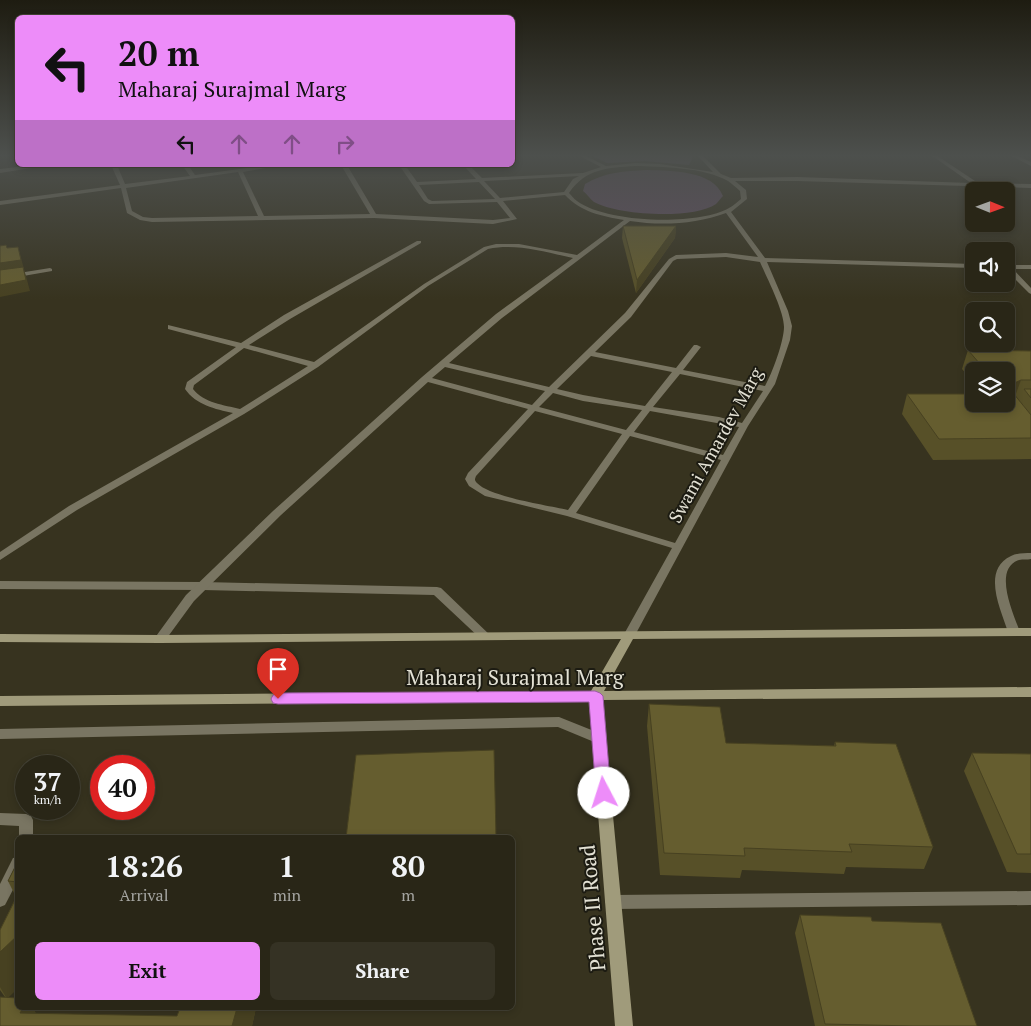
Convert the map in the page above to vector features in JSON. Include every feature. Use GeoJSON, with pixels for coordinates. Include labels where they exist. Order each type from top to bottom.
{"type":"FeatureCollection","features":[{"type":"Feature","properties":{"kind":"main road"},"geometry":{"type":"LineString","coordinates":[[0,638],[486,637],[1031,632]]}},
{"type":"Feature","properties":{"kind":"main road"},"geometry":{"type":"LineString","coordinates":[[595,696],[629,636]]}},
{"type":"Feature","properties":{"kind":"main road","name":"Maharaj Surajmal Marg"},"geometry":{"type":"LineString","coordinates":[[0,701],[1031,692]]}},
{"type":"Feature","properties":{"kind":"main road","name":"Phase II Road"},"geometry":{"type":"LineString","coordinates":[[595,696],[624,1026]]}},
{"type":"Feature","properties":{"kind":"street"},"geometry":{"type":"LineString","coordinates":[[127,203],[129,212],[142,219],[152,220],[374,216],[493,222],[514,219],[501,203]]}},
{"type":"Feature","properties":{"kind":"street"},"geometry":{"type":"LineString","coordinates":[[255,203],[261,217]]}},
{"type":"Feature","properties":{"kind":"street"},"geometry":{"type":"LineString","coordinates":[[366,203],[374,216]]}},
{"type":"Feature","properties":{"kind":"street"},"geometry":{"type":"LineString","coordinates":[[576,203],[596,211],[629,219],[683,220],[728,212],[741,203]]}},
{"type":"Feature","properties":{"kind":"street","name":"Swami Amardev Marg"},"geometry":{"type":"LineString","coordinates":[[629,636],[744,426],[767,389],[786,340],[788,326],[784,311],[763,260],[728,212]]}},
{"type":"Feature","properties":{"kind":"street"},"geometry":{"type":"LineString","coordinates":[[160,638],[190,598],[276,512],[425,379],[499,316],[629,219]]}},
{"type":"Feature","properties":{"kind":"street"},"geometry":{"type":"LineString","coordinates":[[241,412],[198,400],[191,394],[190,384],[242,346],[287,317],[419,242]]}},
{"type":"Feature","properties":{"kind":"street"},"geometry":{"type":"LineString","coordinates":[[0,557],[73,508],[241,412],[316,365],[426,285],[486,248],[511,245],[577,258]]}},
{"type":"Feature","properties":{"kind":"street"},"geometry":{"type":"LineString","coordinates":[[678,547],[570,514],[488,494],[472,484],[470,474],[533,408],[628,315],[671,260],[676,257],[726,256],[763,260],[965,266]]}},
{"type":"Feature","properties":{"kind":"street"},"geometry":{"type":"LineString","coordinates":[[1015,267],[1031,267]]}},
{"type":"Feature","properties":{"kind":"street"},"geometry":{"type":"LineString","coordinates":[[0,278],[50,270]]}},
{"type":"Feature","properties":{"kind":"street"},"geometry":{"type":"LineString","coordinates":[[1015,276],[1031,292]]}},
{"type":"Feature","properties":{"kind":"street"},"geometry":{"type":"LineString","coordinates":[[171,326],[316,365]]}},
{"type":"Feature","properties":{"kind":"street"},"geometry":{"type":"LineString","coordinates":[[570,514],[627,434],[697,347]]}},
{"type":"Feature","properties":{"kind":"street"},"geometry":{"type":"LineString","coordinates":[[588,353],[767,389]]}},
{"type":"Feature","properties":{"kind":"street"},"geometry":{"type":"LineString","coordinates":[[443,364],[583,398],[719,420],[744,426]]}},
{"type":"Feature","properties":{"kind":"street"},"geometry":{"type":"LineString","coordinates":[[425,379],[727,459]]}},
{"type":"Feature","properties":{"kind":"street"},"geometry":{"type":"LineString","coordinates":[[1014,632],[1002,596],[999,579],[1006,565],[1016,558],[1031,556]]}},
{"type":"Feature","properties":{"kind":"street"},"geometry":{"type":"LineString","coordinates":[[0,585],[202,586],[437,591],[486,637]]}},
{"type":"Feature","properties":{"kind":"street"},"geometry":{"type":"LineString","coordinates":[[0,734],[559,722],[599,739]]}},
{"type":"Feature","properties":{"kind":"street"},"geometry":{"type":"LineString","coordinates":[[0,818],[26,820],[26,835]]}},
{"type":"Feature","properties":{"kind":"street"},"geometry":{"type":"LineString","coordinates":[[0,900],[15,869]]}},
{"type":"Feature","properties":{"kind":"street"},"geometry":{"type":"LineString","coordinates":[[613,902],[1031,898]]}},
{"type":"Feature","properties":{"kind":"shaded area"},"geometry":{"type":"Polygon","coordinates":[[[596,203],[717,203],[705,209],[673,214],[637,213],[596,203]]]}},
{"type":"Feature","properties":{"kind":"building"},"geometry":{"type":"Polygon","coordinates":[[[623,226],[676,226],[637,280],[623,226]]]}},
{"type":"Feature","properties":{"kind":"building"},"geometry":{"type":"Polygon","coordinates":[[[6,245],[7,248],[18,247],[21,260],[0,263],[0,246],[6,245]]]}},
{"type":"Feature","properties":{"kind":"building"},"geometry":{"type":"Polygon","coordinates":[[[23,267],[26,280],[0,285],[0,270],[23,267]]]}},
{"type":"Feature","properties":{"kind":"building"},"geometry":{"type":"Polygon","coordinates":[[[1031,351],[1031,380],[1021,380],[1015,383],[1015,362],[978,362],[970,352],[1031,351]]]}},
{"type":"Feature","properties":{"kind":"building"},"geometry":{"type":"Polygon","coordinates":[[[1024,389],[1031,389],[1031,398],[1024,389]]]}},
{"type":"Feature","properties":{"kind":"building"},"geometry":{"type":"Polygon","coordinates":[[[907,394],[965,394],[965,412],[1015,412],[1015,395],[1031,415],[1031,438],[939,439],[907,394]]]}},
{"type":"Feature","properties":{"kind":"building"},"geometry":{"type":"Polygon","coordinates":[[[649,704],[720,707],[726,743],[836,746],[835,742],[896,744],[933,847],[849,844],[852,852],[744,848],[745,856],[664,853],[649,704]]]}},
{"type":"Feature","properties":{"kind":"building"},"geometry":{"type":"Polygon","coordinates":[[[494,750],[496,835],[346,835],[356,755],[494,750]]]}},
{"type":"Feature","properties":{"kind":"building"},"geometry":{"type":"Polygon","coordinates":[[[972,753],[1031,754],[1031,854],[1017,854],[972,753]]]}},
{"type":"Feature","properties":{"kind":"building"},"geometry":{"type":"Polygon","coordinates":[[[15,867],[15,882],[8,881],[15,867]]]}},
{"type":"Feature","properties":{"kind":"building"},"geometry":{"type":"Polygon","coordinates":[[[15,900],[15,938],[0,952],[0,930],[15,900]]]}},
{"type":"Feature","properties":{"kind":"building"},"geometry":{"type":"Polygon","coordinates":[[[800,915],[871,917],[872,921],[941,923],[977,1026],[825,1024],[800,915]]]}},
{"type":"Feature","properties":{"kind":"building"},"geometry":{"type":"Polygon","coordinates":[[[0,997],[15,998],[15,1010],[22,1010],[20,1013],[177,1016],[179,1010],[236,1010],[232,1026],[0,1026],[0,997]]]}},
{"type":"Feature","properties":{"kind":"route"},"geometry":{"type":"LineString","coordinates":[[278,699],[595,696],[604,793]]}}]}
